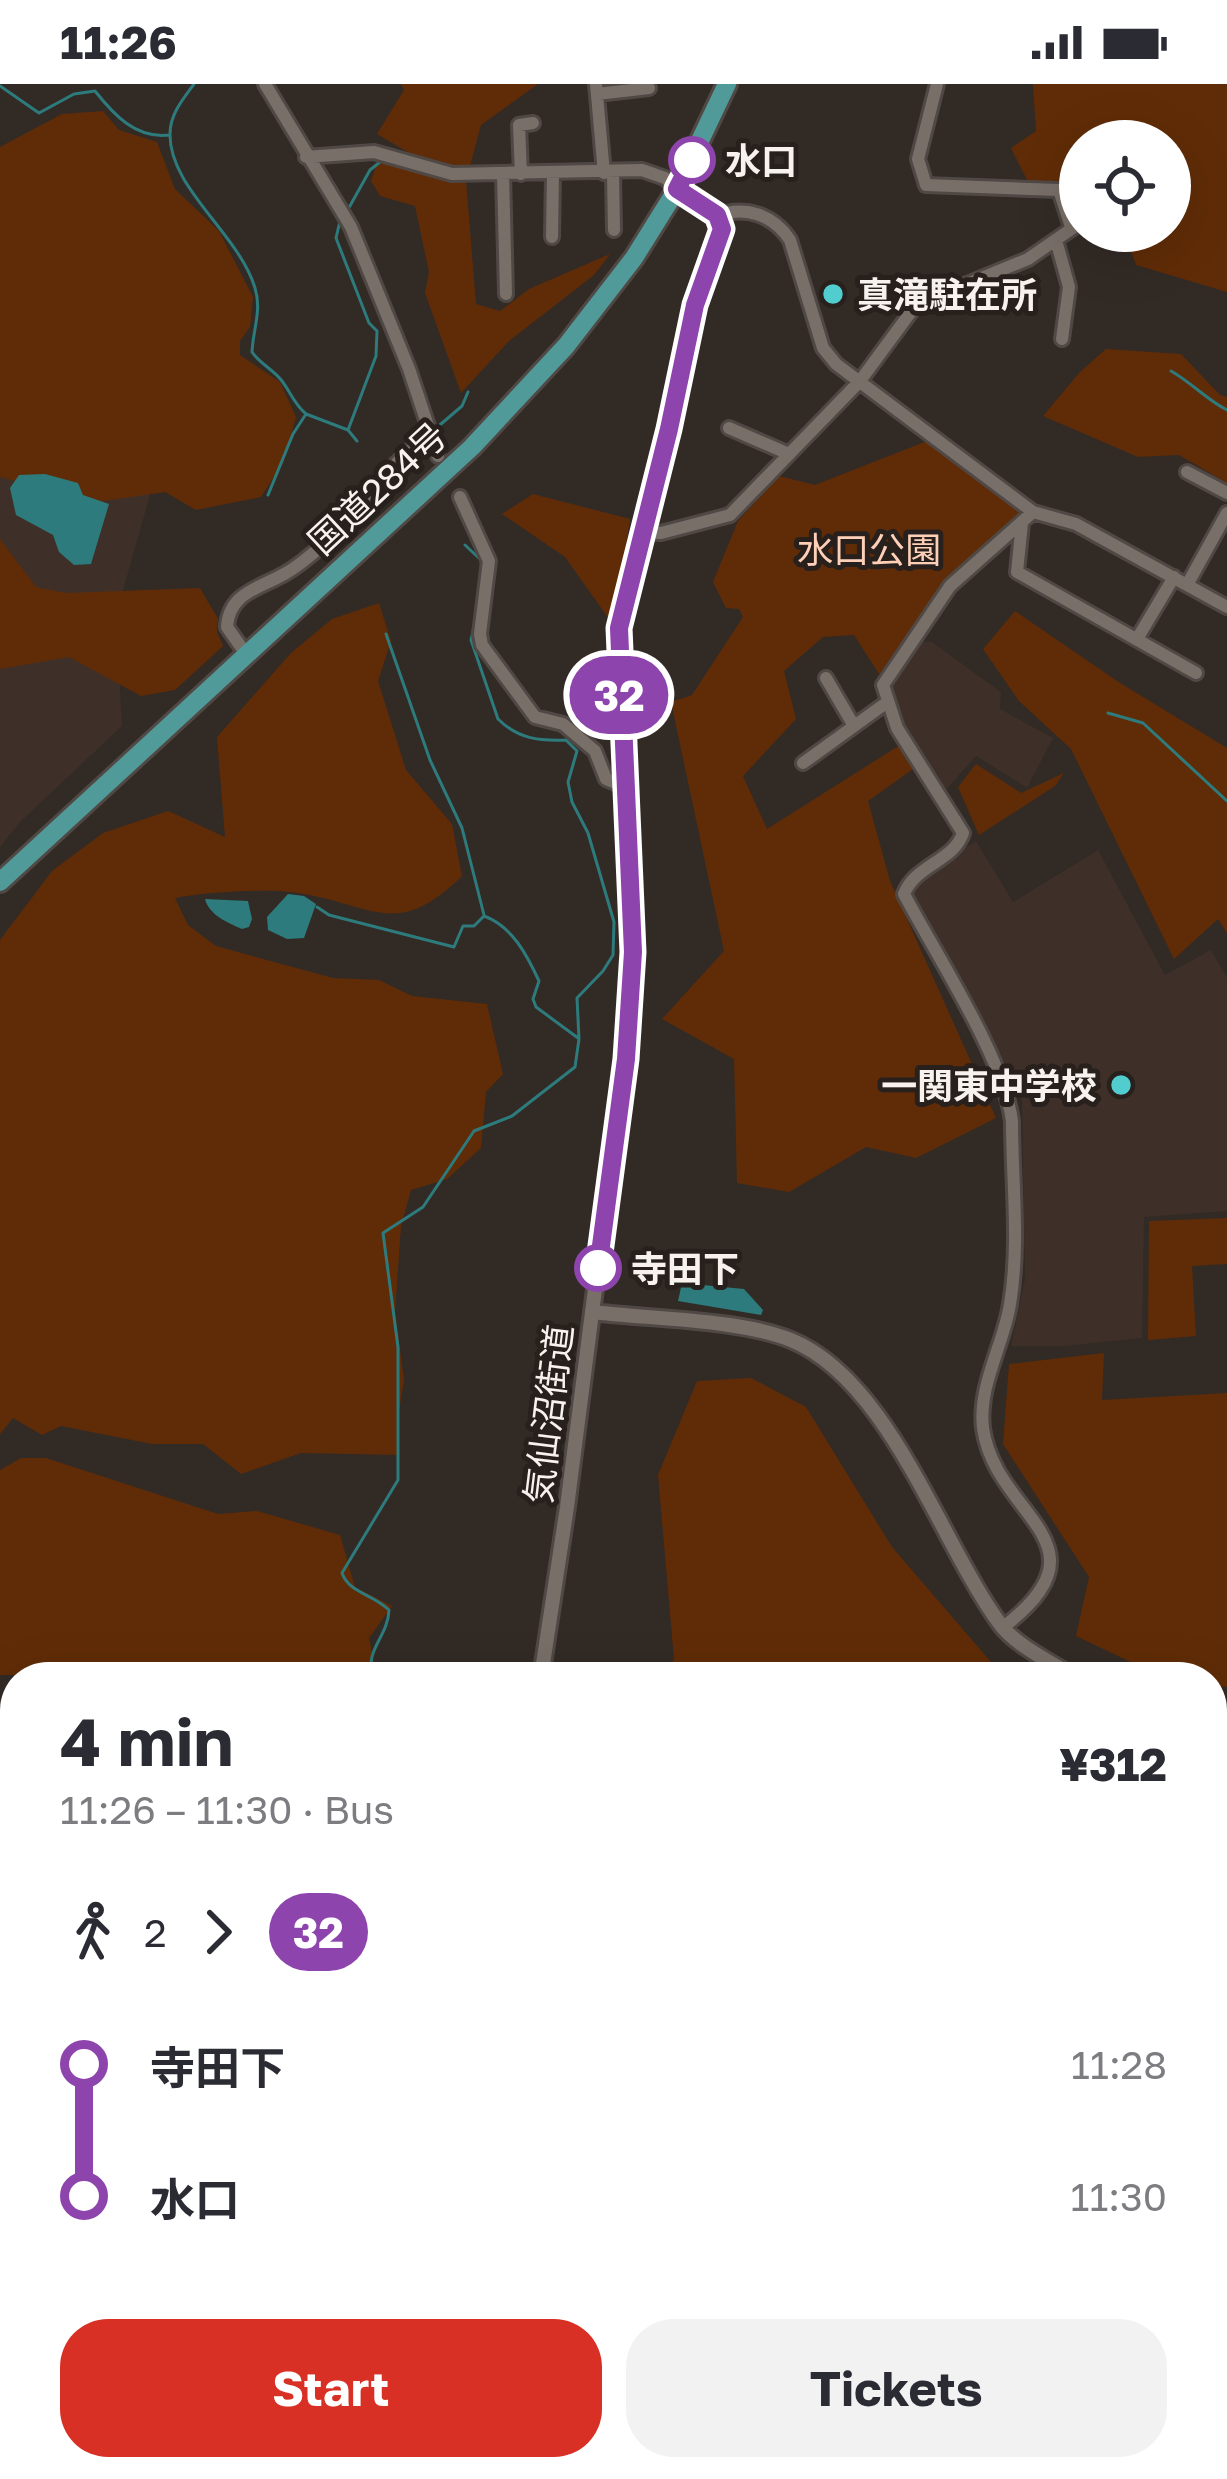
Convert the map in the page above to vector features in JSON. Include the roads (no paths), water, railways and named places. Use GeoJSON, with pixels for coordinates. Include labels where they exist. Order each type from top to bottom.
{"type":"FeatureCollection","features":[{"type":"Feature","properties":{"kind":"highway","name":"国道284号"},"geometry":{"type":"LineString","coordinates":[[0,882],[472,447],[521,394],[623,273],[677,189],[727,84]]}},
{"type":"Feature","properties":{"kind":"street"},"geometry":{"type":"LineString","coordinates":[[265,84],[358,244],[438,456]]}},
{"type":"Feature","properties":{"kind":"street"},"geometry":{"type":"LineString","coordinates":[[937,84],[918,159],[926,185],[1059,190]]}},
{"type":"Feature","properties":{"kind":"street"},"geometry":{"type":"LineString","coordinates":[[614,230],[596,89],[649,88]]}},
{"type":"Feature","properties":{"kind":"street"},"geometry":{"type":"LineString","coordinates":[[521,174],[519,125],[533,123]]}},
{"type":"Feature","properties":{"kind":"street"},"geometry":{"type":"LineString","coordinates":[[306,158],[374,152],[452,174],[642,170],[664,178],[717,215],[755,212],[781,226],[790,240],[823,348],[836,364],[1028,517],[1076,524],[1227,607]]}},
{"type":"Feature","properties":{"kind":"street"},"geometry":{"type":"LineString","coordinates":[[552,237],[553,173]]}},
{"type":"Feature","properties":{"kind":"street"},"geometry":{"type":"LineString","coordinates":[[503,174],[506,294]]}},
{"type":"Feature","properties":{"kind":"street","name":"気仙沼街道"},"geometry":{"type":"LineString","coordinates":[[543,1662],[629,1024],[632,902],[618,644],[625,593],[669,429],[702,279],[720,241],[717,215]]}},
{"type":"Feature","properties":{"kind":"street"},"geometry":{"type":"LineString","coordinates":[[640,532],[661,532],[730,514],[860,382],[916,305],[1028,259],[1057,240],[1069,286],[1062,339]]}},
{"type":"Feature","properties":{"kind":"street"},"geometry":{"type":"LineString","coordinates":[[729,428],[789,454]]}},
{"type":"Feature","properties":{"kind":"street"},"geometry":{"type":"LineString","coordinates":[[246,654],[227,627],[234,604],[341,532],[399,461],[430,436]]}},
{"type":"Feature","properties":{"kind":"street"},"geometry":{"type":"LineString","coordinates":[[1187,472],[1227,493]]}},
{"type":"Feature","properties":{"kind":"street"},"geometry":{"type":"LineString","coordinates":[[460,497],[489,561],[482,645],[535,717],[562,724],[581,736],[596,751],[606,779],[626,787]]}},
{"type":"Feature","properties":{"kind":"street"},"geometry":{"type":"LineString","coordinates":[[1137,639],[1227,513]]}},
{"type":"Feature","properties":{"kind":"street"},"geometry":{"type":"LineString","coordinates":[[1028,517],[1017,572],[1196,673]]}},
{"type":"Feature","properties":{"kind":"street"},"geometry":{"type":"LineString","coordinates":[[1002,1628],[1032,1605],[1049,1574],[1051,1560],[1040,1528],[1000,1477],[982,1424],[990,1372],[1010,1308],[1012,1120],[1009,1099],[983,1042],[904,894],[910,878],[959,844],[962,833],[897,728],[886,703],[885,678],[950,586],[1028,517]]}},
{"type":"Feature","properties":{"kind":"street"},"geometry":{"type":"LineString","coordinates":[[826,678],[854,726]]}},
{"type":"Feature","properties":{"kind":"street"},"geometry":{"type":"LineString","coordinates":[[803,763],[886,703]]}},
{"type":"Feature","properties":{"kind":"street"},"geometry":{"type":"LineString","coordinates":[[592,1312],[749,1329],[790,1340],[830,1361],[855,1384],[898,1450],[1002,1628],[1052,1662]]}},
{"type":"Feature","properties":{"kind":"street"},"geometry":{"type":"LineString","coordinates":[[1227,2414],[1227,2444]]}},
{"type":"Feature","properties":{"kind":"water"},"geometry":{"type":"Polygon","coordinates":[[[45,474],[78,483],[83,495],[109,504],[91,564],[74,565],[59,552],[53,535],[16,515],[10,488],[19,475],[45,474]]]}},
{"type":"Feature","properties":{"kind":"water"},"geometry":{"type":"Polygon","coordinates":[[[288,894],[316,904],[304,938],[287,939],[268,930],[267,917],[288,894]]]}},
{"type":"Feature","properties":{"kind":"water"},"geometry":{"type":"Polygon","coordinates":[[[205,899],[248,901],[249,927],[242,929],[220,918],[205,899]]]}},
{"type":"Feature","properties":{"kind":"water"},"geometry":{"type":"Polygon","coordinates":[[[682,1283],[744,1289],[763,1310],[761,1315],[678,1301],[682,1283]]]}},
{"type":"Feature","properties":{"kind":"waterway"},"geometry":{"type":"LineString","coordinates":[[194,84],[172,120],[173,154],[192,192],[235,249],[255,288],[252,352],[306,414]]}},
{"type":"Feature","properties":{"kind":"waterway"},"geometry":{"type":"LineString","coordinates":[[0,86],[39,113],[74,94],[95,91],[136,129],[169,135]]}},
{"type":"Feature","properties":{"kind":"waterway"},"geometry":{"type":"LineString","coordinates":[[346,213],[370,170],[385,158]]}},
{"type":"Feature","properties":{"kind":"waterway"},"geometry":{"type":"LineString","coordinates":[[340,221],[336,238],[369,323],[377,331],[376,356],[348,430]]}},
{"type":"Feature","properties":{"kind":"waterway"},"geometry":{"type":"LineString","coordinates":[[1171,371],[1227,410]]}},
{"type":"Feature","properties":{"kind":"waterway"},"geometry":{"type":"LineString","coordinates":[[434,430],[462,406],[468,392]]}},
{"type":"Feature","properties":{"kind":"waterway"},"geometry":{"type":"LineString","coordinates":[[268,495],[306,414],[348,430],[357,441]]}},
{"type":"Feature","properties":{"kind":"waterway"},"geometry":{"type":"LineString","coordinates":[[465,545],[481,560],[482,572]]}},
{"type":"Feature","properties":{"kind":"waterway"},"geometry":{"type":"LineString","coordinates":[[372,1662],[389,1610],[350,1585],[342,1573],[398,1480],[398,1347],[383,1233],[423,1207],[474,1131],[512,1116],[575,1067],[577,998],[613,955],[614,922],[568,782],[577,751],[566,740],[529,737],[498,719],[471,640],[475,623]]}},
{"type":"Feature","properties":{"kind":"waterway"},"geometry":{"type":"LineString","coordinates":[[386,634],[430,760],[462,828],[484,915]]}},
{"type":"Feature","properties":{"kind":"waterway"},"geometry":{"type":"LineString","coordinates":[[1108,713],[1143,723],[1227,801]]}},
{"type":"Feature","properties":{"kind":"waterway"},"geometry":{"type":"LineString","coordinates":[[317,907],[329,915],[454,947],[463,926],[474,926],[484,916],[494,921],[518,942],[539,981],[533,999],[536,1007],[578,1038]]}},
{"type":"Feature","properties":{"kind":"place","name":"水口"},"geometry":{"type":"Point","coordinates":[692,160]}},
{"type":"Feature","properties":{"kind":"place","name":"真滝駐在所"},"geometry":{"type":"Point","coordinates":[833,294]}},
{"type":"Feature","properties":{"kind":"place","name":"一関東中学校"},"geometry":{"type":"Point","coordinates":[1121,1085]}},
{"type":"Feature","properties":{"kind":"place","name":"寺田下"},"geometry":{"type":"Point","coordinates":[598,1268]}},
{"type":"Feature","properties":{"kind":"park label","name":"水口公園"},"geometry":{"type":"Point","coordinates":[869,549]}}]}
